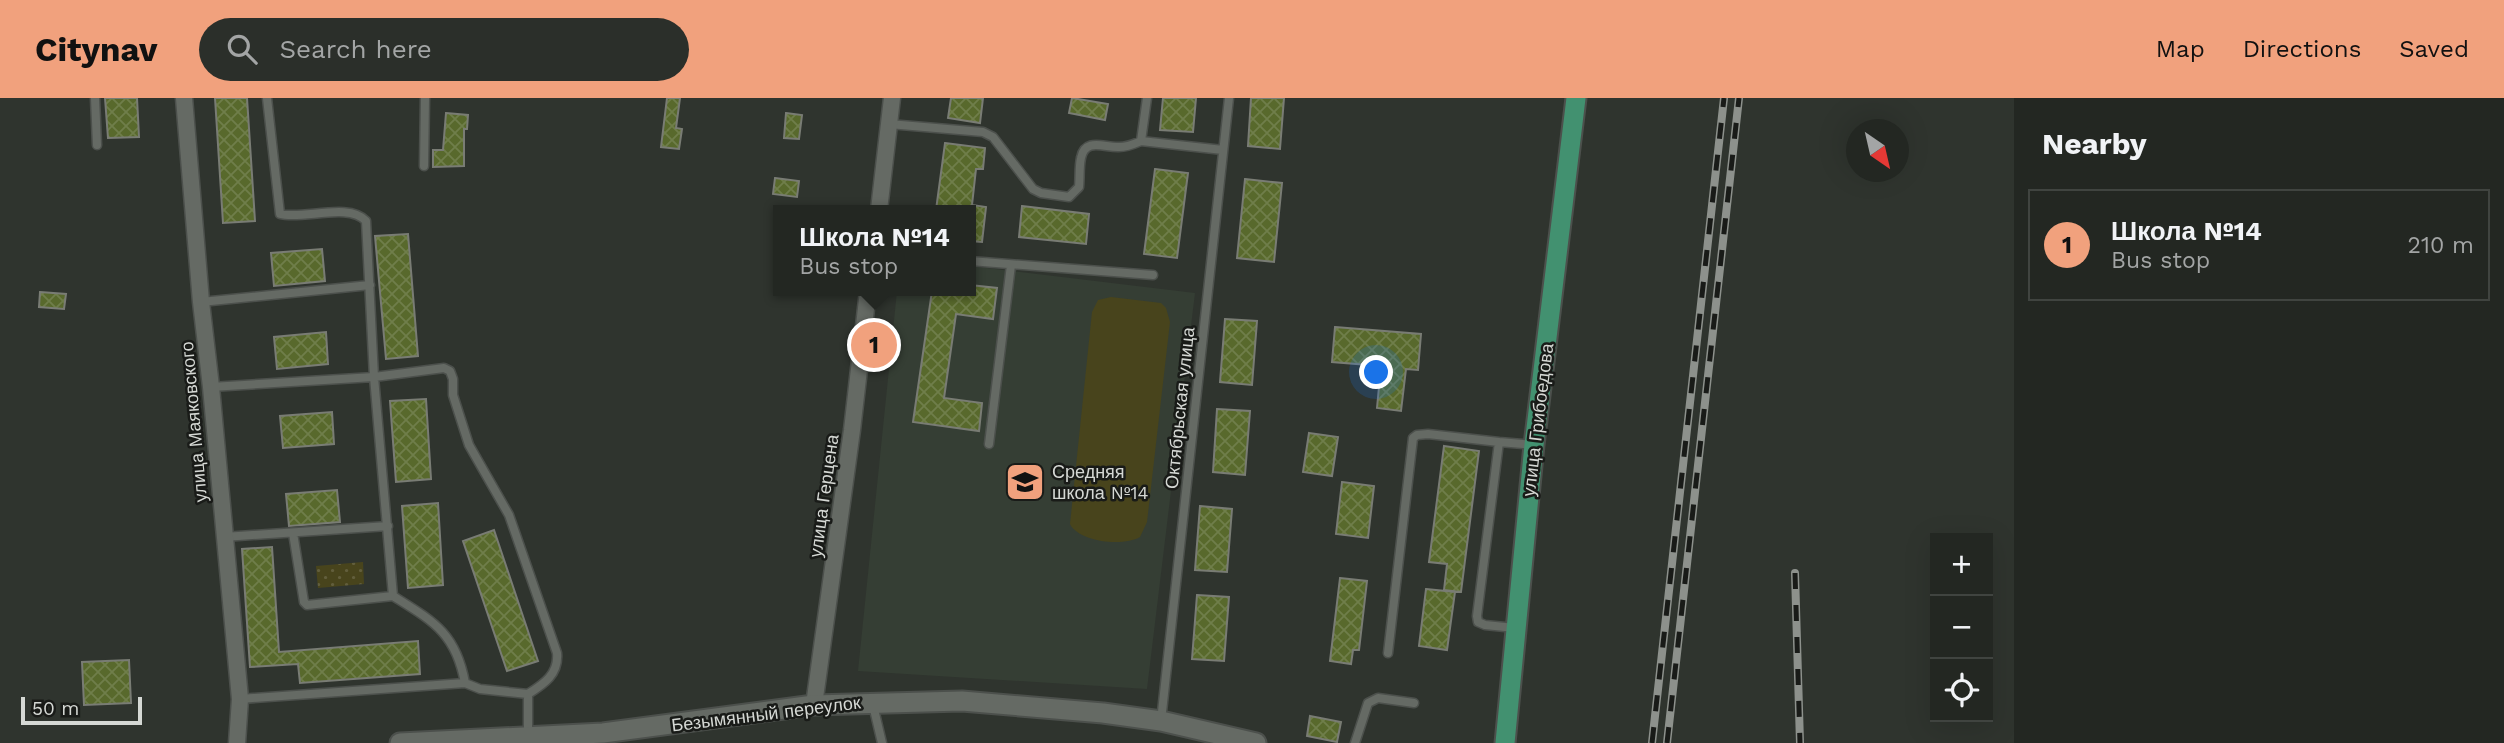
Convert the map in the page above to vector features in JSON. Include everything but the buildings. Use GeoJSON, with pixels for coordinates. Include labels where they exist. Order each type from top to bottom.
{"type":"FeatureCollection","features":[{"type":"Feature","properties":{"kind":"main road","name":"улица Грибоедова"},"geometry":{"type":"LineString","coordinates":[[1505,743],[1534,445],[1576,98]]}},
{"type":"Feature","properties":{"kind":"street","name":"улица Маяковского"},"geometry":{"type":"LineString","coordinates":[[184,98],[240,699],[237,743]]}},
{"type":"Feature","properties":{"kind":"street"},"geometry":{"type":"LineString","coordinates":[[880,205],[892,98]]}},
{"type":"Feature","properties":{"kind":"street","name":"улица Герцена"},"geometry":{"type":"LineString","coordinates":[[814,705],[867,296]]}},
{"type":"Feature","properties":{"kind":"street","name":"Безымянный переулок"},"geometry":{"type":"LineString","coordinates":[[400,743],[606,738],[814,705],[962,701],[1161,721],[1227,740],[1255,743]]}},
{"type":"Feature","properties":{"kind":"lane"},"geometry":{"type":"LineString","coordinates":[[95,98],[97,145]]}},
{"type":"Feature","properties":{"kind":"lane"},"geometry":{"type":"LineString","coordinates":[[267,98],[280,214],[335,212],[361,216],[366,221],[374,377],[393,596]]}},
{"type":"Feature","properties":{"kind":"lane"},"geometry":{"type":"LineString","coordinates":[[424,166],[425,98]]}},
{"type":"Feature","properties":{"kind":"lane"},"geometry":{"type":"LineString","coordinates":[[1141,141],[1147,98]]}},
{"type":"Feature","properties":{"kind":"lane","name":"Октябрьская улица"},"geometry":{"type":"LineString","coordinates":[[1161,721],[1229,98]]}},
{"type":"Feature","properties":{"kind":"lane"},"geometry":{"type":"LineString","coordinates":[[889,124],[983,132],[993,136],[1033,189],[1041,193],[1069,197],[1079,187],[1081,155],[1092,144],[1116,148],[1141,141],[1223,150]]}},
{"type":"Feature","properties":{"kind":"lane"},"geometry":{"type":"LineString","coordinates":[[976,262],[1153,275]]}},
{"type":"Feature","properties":{"kind":"lane"},"geometry":{"type":"LineString","coordinates":[[989,444],[1011,265]]}},
{"type":"Feature","properties":{"kind":"lane"},"geometry":{"type":"LineString","coordinates":[[201,302],[370,285]]}},
{"type":"Feature","properties":{"kind":"lane"},"geometry":{"type":"LineString","coordinates":[[211,387],[374,377],[444,368],[450,372],[453,395],[469,445],[509,515],[557,661],[550,678],[528,694],[480,689],[465,683],[240,699]]}},
{"type":"Feature","properties":{"kind":"lane"},"geometry":{"type":"LineString","coordinates":[[1388,653],[1413,438],[1428,434],[1534,445]]}},
{"type":"Feature","properties":{"kind":"lane"},"geometry":{"type":"LineString","coordinates":[[1499,442],[1477,616],[1478,622],[1485,625],[1515,628]]}},
{"type":"Feature","properties":{"kind":"lane"},"geometry":{"type":"LineString","coordinates":[[224,537],[388,526]]}},
{"type":"Feature","properties":{"kind":"lane"},"geometry":{"type":"LineString","coordinates":[[293,533],[304,602],[307,606],[393,596],[440,629],[454,645],[462,664],[465,683]]}},
{"type":"Feature","properties":{"kind":"lane"},"geometry":{"type":"LineString","coordinates":[[528,694],[528,740]]}},
{"type":"Feature","properties":{"kind":"lane"},"geometry":{"type":"LineString","coordinates":[[1354,743],[1368,703],[1378,698],[1414,703]]}},
{"type":"Feature","properties":{"kind":"lane"},"geometry":{"type":"LineString","coordinates":[[872,702],[882,743]]}},
{"type":"Feature","properties":{"kind":"shaded area","name":"Средняя школа №14"},"geometry":{"type":"Polygon","coordinates":[[[976,267],[1195,293],[1147,689],[858,671],[896,296],[976,296],[976,267]]]}},
{"type":"Feature","properties":{"kind":"shaded area"},"geometry":{"type":"Polygon","coordinates":[[[1111,297],[1161,303],[1166,308],[1170,322],[1147,522],[1140,537],[1123,542],[1092,539],[1082,535],[1070,524],[1092,312],[1098,300],[1111,297]]]}},
{"type":"Feature","properties":{"kind":"shaded area"},"geometry":{"type":"Polygon","coordinates":[[[363,562],[364,584],[318,588],[316,566],[363,562]]]}},
{"type":"Feature","properties":{"kind":"railway"},"geometry":{"type":"LineString","coordinates":[[1652,743],[1724,98]]}},
{"type":"Feature","properties":{"kind":"railway"},"geometry":{"type":"LineString","coordinates":[[1667,743],[1739,98]]}},
{"type":"Feature","properties":{"kind":"railway"},"geometry":{"type":"LineString","coordinates":[[1795,573],[1800,743]]}},
{"type":"Feature","properties":{"kind":"place","name":"Школа №14"},"geometry":{"type":"Point","coordinates":[874,345]}},
{"type":"Feature","properties":{"kind":"place","name":"Средняя школа №14"},"geometry":{"type":"Point","coordinates":[1025,482]}}]}
